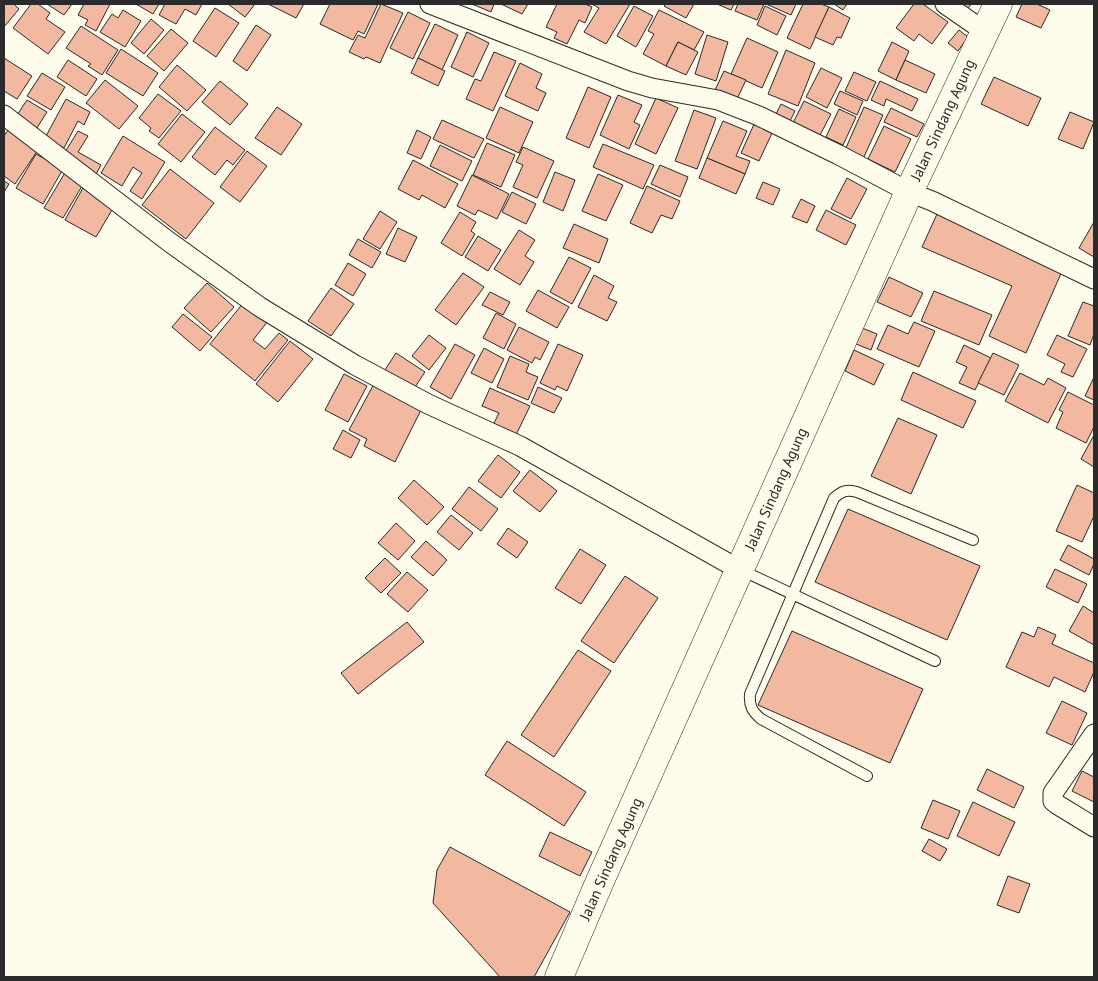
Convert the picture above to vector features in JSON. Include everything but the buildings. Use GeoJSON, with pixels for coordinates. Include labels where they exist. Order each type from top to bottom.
{"type":"FeatureCollection","features":[{"type":"Feature","properties":{"kind":"main road","name":"Jalan Sindang Agung"},"geometry":{"type":"LineString","coordinates":[[560,977],[600,881],[910,192],[998,4]]}},
{"type":"Feature","properties":{"kind":"street"},"geometry":{"type":"LineString","coordinates":[[430,4],[628,81],[652,88],[718,100],[743,110],[1094,279]]}},
{"type":"Feature","properties":{"kind":"street"},"geometry":{"type":"LineString","coordinates":[[945,4],[984,31]]}},
{"type":"Feature","properties":{"kind":"street"},"geometry":{"type":"LineString","coordinates":[[4,115],[168,241],[260,307],[339,356],[428,404],[520,446],[740,570]]}},
{"type":"Feature","properties":{"kind":"street"},"geometry":{"type":"LineString","coordinates":[[1094,734],[1052,796],[1053,801],[1058,806],[1094,827]]}},
{"type":"Feature","properties":{"kind":"lane"},"geometry":{"type":"LineString","coordinates":[[867,776],[760,719],[753,713],[749,704],[750,694],[834,498],[841,492],[849,490],[857,492],[973,540]]}},
{"type":"Feature","properties":{"kind":"lane"},"geometry":{"type":"LineString","coordinates":[[740,570],[935,661]]}}]}
